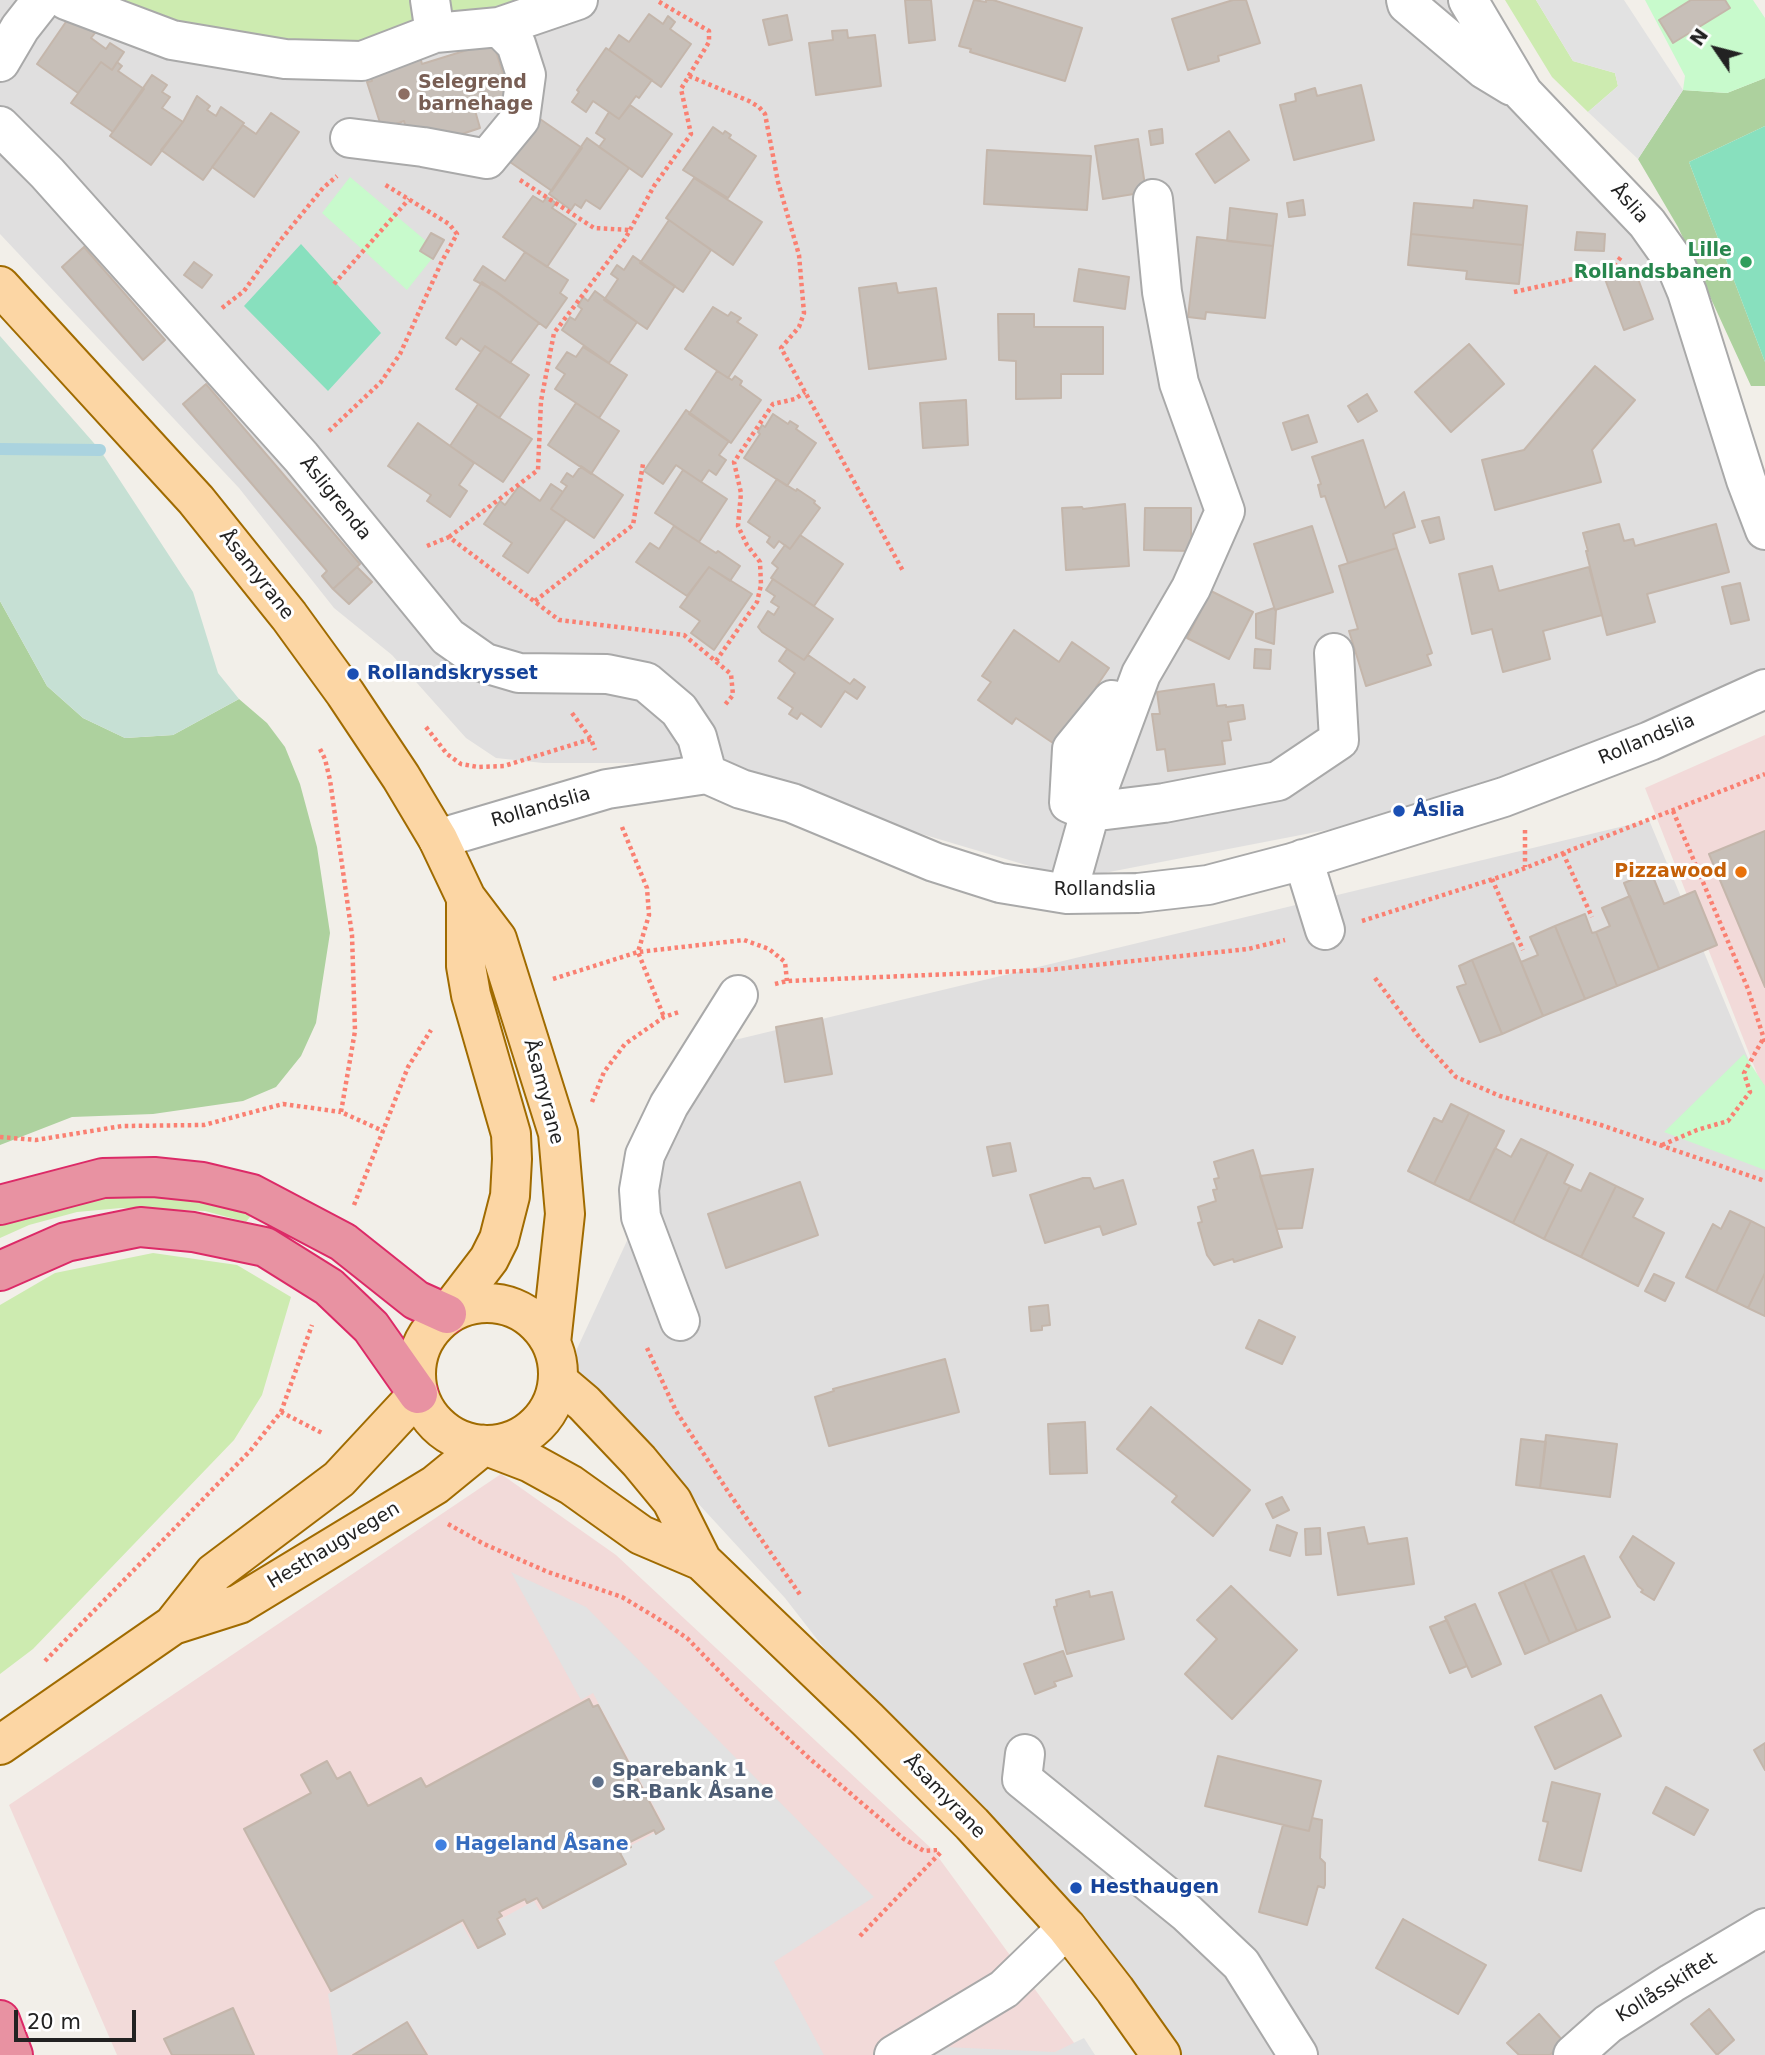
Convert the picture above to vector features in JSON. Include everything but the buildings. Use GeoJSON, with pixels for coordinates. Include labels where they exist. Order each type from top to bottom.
{"type":"FeatureCollection","features":[{"type":"Feature","properties":{"kind":"highway"},"geometry":{"type":"LineString","coordinates":[[0,1205],[103,1178],[154,1177],[202,1182],[252,1194],[343,1242],[416,1300],[447,1314]]}},
{"type":"Feature","properties":{"kind":"highway"},"geometry":{"type":"LineString","coordinates":[[0,1271],[66,1242],[139,1227],[193,1232],[265,1247],[329,1287],[371,1327],[418,1394]]}},
{"type":"Feature","properties":{"kind":"highway"},"geometry":{"type":"LineString","coordinates":[[0,2020],[13,2055]]}},
{"type":"Feature","properties":{"kind":"main road","name":"Åsamyrane"},"geometry":{"type":"LineString","coordinates":[[0,286],[196,500],[281,606],[345,693],[439,839],[466,898],[497,939],[558,1133],[565,1214],[551,1343]]}},
{"type":"Feature","properties":{"kind":"main road","name":"Åsamyrane"},"geometry":{"type":"LineString","coordinates":[[447,1314],[489,1259],[499,1239],[510,1196],[512,1159],[511,1134],[467,976],[466,898]]}},
{"type":"Feature","properties":{"kind":"main road"},"geometry":{"type":"LineString","coordinates":[[494,1302],[517,1309],[537,1323],[551,1343],[557,1361],[558,1381],[552,1401],[541,1420],[525,1434],[505,1442],[484,1445],[467,1442],[450,1435],[436,1424],[425,1410],[418,1394],[415,1372],[420,1349],[430,1329],[447,1314],[470,1304],[494,1302]]}},
{"type":"Feature","properties":{"kind":"main road","name":"Åsamyrane"},"geometry":{"type":"LineString","coordinates":[[558,1381],[584,1403],[639,1461],[672,1501],[702,1561],[972,1824],[1067,1928],[1161,2055]]}},
{"type":"Feature","properties":{"kind":"main road","name":"Hesthaugvegen"},"geometry":{"type":"LineString","coordinates":[[13,1736],[173,1625],[214,1573],[339,1479],[418,1394]]}},
{"type":"Feature","properties":{"kind":"main road","name":"Åsamyrane"},"geometry":{"type":"LineString","coordinates":[[484,1445],[531,1463],[571,1485],[641,1535],[702,1561]]}},
{"type":"Feature","properties":{"kind":"main road","name":"Hesthaugvegen"},"geometry":{"type":"LineString","coordinates":[[173,1625],[239,1604],[435,1485],[484,1445]]}},
{"type":"Feature","properties":{"kind":"street"},"geometry":{"type":"LineString","coordinates":[[0,62],[20,28],[42,0]]}},
{"type":"Feature","properties":{"kind":"street"},"geometry":{"type":"LineString","coordinates":[[66,0],[172,40],[285,59],[362,61],[433,16],[499,27],[578,0]]}},
{"type":"Feature","properties":{"kind":"street"},"geometry":{"type":"LineString","coordinates":[[1406,0],[1406,4],[1484,69],[1523,93]]}},
{"type":"Feature","properties":{"kind":"street","name":"Åslia"},"geometry":{"type":"LineString","coordinates":[[1468,0],[1523,93],[1647,223],[1674,261],[1756,479],[1765,530]]}},
{"type":"Feature","properties":{"kind":"street"},"geometry":{"type":"LineString","coordinates":[[350,138],[423,146],[488,159],[520,119],[526,75],[516,44],[499,27]]}},
{"type":"Feature","properties":{"kind":"street","name":"Åsligrenda"},"geometry":{"type":"LineString","coordinates":[[0,126],[56,183],[301,457],[448,636],[485,663],[519,673],[607,674],[646,682],[679,710],[697,737],[707,774]]}},
{"type":"Feature","properties":{"kind":"street"},"geometry":{"type":"LineString","coordinates":[[1067,894],[1090,812],[1140,674],[1191,588],[1224,511],[1179,383],[1162,292],[1153,199]]}},
{"type":"Feature","properties":{"kind":"street"},"geometry":{"type":"LineString","coordinates":[[1112,700],[1072,749],[1069,803],[1090,812],[1164,803],[1278,781],[1339,740],[1334,653]]}},
{"type":"Feature","properties":{"kind":"street","name":"Rollandslia"},"geometry":{"type":"LineString","coordinates":[[439,839],[607,789],[707,774],[741,789],[792,803],[934,862],[1000,883],[1067,894],[1138,893],[1208,885],[1303,859],[1504,797],[1650,741],[1765,689]]}},
{"type":"Feature","properties":{"kind":"street"},"geometry":{"type":"LineString","coordinates":[[1303,859],[1325,930]]}},
{"type":"Feature","properties":{"kind":"street"},"geometry":{"type":"LineString","coordinates":[[680,1321],[641,1217],[639,1190],[645,1155],[669,1105],[738,995]]}},
{"type":"Feature","properties":{"kind":"street"},"geometry":{"type":"LineString","coordinates":[[1025,1754],[1022,1779],[1187,1913],[1241,1964],[1298,2055]]}},
{"type":"Feature","properties":{"kind":"street"},"geometry":{"type":"LineString","coordinates":[[894,2055],[1004,1989],[1067,1928]]}},
{"type":"Feature","properties":{"kind":"street","name":"Kollåsskiftet"},"geometry":{"type":"LineString","coordinates":[[1573,2055],[1608,2024],[1765,1928]]}},
{"type":"Feature","properties":{"kind":"path"},"geometry":{"type":"LineString","coordinates":[[419,549],[449,537],[538,470],[541,401],[554,333],[600,274],[630,230],[654,186],[691,134],[681,89],[709,42],[709,31],[656,0]]}},
{"type":"Feature","properties":{"kind":"path"},"geometry":{"type":"LineString","coordinates":[[689,76],[749,102],[765,114],[778,182],[799,255],[804,313],[799,327],[782,348],[903,571]]}},
{"type":"Feature","properties":{"kind":"path"},"geometry":{"type":"LineString","coordinates":[[212,315],[244,291],[323,188],[342,171],[350,138]]}},
{"type":"Feature","properties":{"kind":"path"},"geometry":{"type":"LineString","coordinates":[[488,159],[594,229],[630,230]]}},
{"type":"Feature","properties":{"kind":"path"},"geometry":{"type":"LineString","coordinates":[[321,439],[381,382],[394,363],[457,234],[449,224],[409,199],[334,284]]}},
{"type":"Feature","properties":{"kind":"path"},"geometry":{"type":"LineString","coordinates":[[1514,292],[1610,271],[1647,223]]}},
{"type":"Feature","properties":{"kind":"path"},"geometry":{"type":"LineString","coordinates":[[716,661],[757,602],[761,585],[760,562],[747,545],[738,526],[741,493],[734,461],[773,404],[795,399],[805,392]]}},
{"type":"Feature","properties":{"kind":"path"},"geometry":{"type":"LineString","coordinates":[[536,601],[633,525],[643,464]]}},
{"type":"Feature","properties":{"kind":"path"},"geometry":{"type":"LineString","coordinates":[[449,537],[559,620],[684,635],[731,674],[733,695],[697,737]]}},
{"type":"Feature","properties":{"kind":"path"},"geometry":{"type":"LineString","coordinates":[[571,711],[591,739],[596,754]]}},
{"type":"Feature","properties":{"kind":"path"},"geometry":{"type":"LineString","coordinates":[[426,727],[447,754],[461,764],[478,767],[503,766],[591,739]]}},
{"type":"Feature","properties":{"kind":"path"},"geometry":{"type":"LineString","coordinates":[[320,749],[326,760],[330,780],[352,935],[355,1031],[341,1112]]}},
{"type":"Feature","properties":{"kind":"path"},"geometry":{"type":"LineString","coordinates":[[551,980],[638,951],[744,940],[769,949],[785,962],[787,981],[1048,970],[1248,949],[1362,921],[1492,879],[1765,774]]}},
{"type":"Feature","properties":{"kind":"path"},"geometry":{"type":"LineString","coordinates":[[1661,1146],[1697,1130],[1728,1121],[1750,1092],[1744,1073],[1764,1040],[1748,989],[1672,811]]}},
{"type":"Feature","properties":{"kind":"path"},"geometry":{"type":"LineString","coordinates":[[622,826],[647,888],[649,915],[638,951],[664,1017]]}},
{"type":"Feature","properties":{"kind":"path"},"geometry":{"type":"LineString","coordinates":[[1525,826],[1525,867]]}},
{"type":"Feature","properties":{"kind":"path"},"geometry":{"type":"LineString","coordinates":[[1563,853],[1592,917]]}},
{"type":"Feature","properties":{"kind":"path"},"geometry":{"type":"LineString","coordinates":[[1492,879],[1523,950]]}},
{"type":"Feature","properties":{"kind":"path"},"geometry":{"type":"LineString","coordinates":[[1375,978],[1419,1037],[1456,1077],[1500,1096],[1601,1125],[1765,1181]]}},
{"type":"Feature","properties":{"kind":"path"},"geometry":{"type":"LineString","coordinates":[[592,1108],[593,1098],[604,1072],[625,1044],[664,1017],[738,995]]}},
{"type":"Feature","properties":{"kind":"path"},"geometry":{"type":"LineString","coordinates":[[350,1213],[408,1067],[431,1030]]}},
{"type":"Feature","properties":{"kind":"path"},"geometry":{"type":"LineString","coordinates":[[0,1137],[36,1140],[122,1126],[204,1125],[283,1104],[341,1112],[383,1131]]}},
{"type":"Feature","properties":{"kind":"path"},"geometry":{"type":"LineString","coordinates":[[42,1665],[250,1451],[281,1412],[313,1321]]}},
{"type":"Feature","properties":{"kind":"path"},"geometry":{"type":"LineString","coordinates":[[643,1339],[676,1411],[805,1603]]}},
{"type":"Feature","properties":{"kind":"path"},"geometry":{"type":"LineString","coordinates":[[281,1412],[322,1433]]}},
{"type":"Feature","properties":{"kind":"path"},"geometry":{"type":"LineString","coordinates":[[445,1522],[484,1544],[548,1572],[622,1597],[657,1618],[687,1638],[775,1726],[904,1839],[924,1851],[942,1850],[860,1936]]}},
{"type":"Feature","properties":{"kind":"shaded area"},"geometry":{"type":"Polygon","coordinates":[[[0,0],[1468,0],[1647,223],[1765,530],[1765,686],[1425,811],[1073,879],[683,763],[543,763],[496,758],[466,738],[392,655],[334,608],[239,488],[0,234],[0,0]]]}},
{"type":"Feature","properties":{"kind":"shaded area"},"geometry":{"type":"Polygon","coordinates":[[[1536,0],[1624,0],[1683,90],[1638,159],[1588,112],[1618,86],[1615,73],[1573,61],[1536,0]]]}},
{"type":"Feature","properties":{"kind":"shaded area"},"geometry":{"type":"Polygon","coordinates":[[[1765,735],[1765,1094],[1645,788],[1765,735]]]}},
{"type":"Feature","properties":{"kind":"shaded area"},"geometry":{"type":"Polygon","coordinates":[[[1649,820],[1765,1099],[1765,2055],[1140,2055],[785,1598],[570,1364],[718,1044],[1649,820]]]}},
{"type":"Feature","properties":{"kind":"shaded area"},"geometry":{"type":"Polygon","coordinates":[[[501,1474],[616,1555],[933,1850],[1083,2055],[117,2055],[9,1805],[501,1474]]]}},
{"type":"Feature","properties":{"kind":"shaded area"},"geometry":{"type":"Polygon","coordinates":[[[511,1572],[586,1607],[874,1897],[774,1962],[824,2055],[429,2055],[408,2021],[350,2055],[338,2055],[328,1994],[461,1923],[476,1949],[506,1934],[499,1920],[534,1901],[540,1911],[626,1865],[619,1852],[665,1827],[593,1693],[581,1700],[511,1572]]]}},
{"type":"Feature","properties":{"kind":"shaded area"},"geometry":{"type":"Polygon","coordinates":[[[1084,2038],[1095,2055],[933,2055],[945,2047],[1055,2052],[1084,2038]]]}},
{"type":"Feature","properties":{"kind":"green space"},"geometry":{"type":"Polygon","coordinates":[[[125,0],[543,0],[397,28],[335,49],[156,19],[125,0]]]}},
{"type":"Feature","properties":{"kind":"green space"},"geometry":{"type":"Polygon","coordinates":[[[1505,0],[1536,0],[1573,61],[1615,73],[1618,86],[1588,112],[1552,77],[1505,0]]]}},
{"type":"Feature","properties":{"kind":"green space"},"geometry":{"type":"Polygon","coordinates":[[[1645,0],[1753,0],[1765,18],[1765,78],[1727,93],[1683,90],[1685,76],[1645,0]]]}},
{"type":"Feature","properties":{"kind":"green space"},"geometry":{"type":"Polygon","coordinates":[[[1765,78],[1765,126],[1689,162],[1765,362],[1765,386],[1751,386],[1678,227],[1638,159],[1683,90],[1727,93],[1765,78]]]}},
{"type":"Feature","properties":{"kind":"green space","name":"Lille Rollandsbanen"},"geometry":{"type":"Polygon","coordinates":[[[1765,126],[1765,362],[1689,162],[1765,126]]]}},
{"type":"Feature","properties":{"kind":"green space"},"geometry":{"type":"Polygon","coordinates":[[[350,177],[438,251],[407,290],[322,213],[350,177]]]}},
{"type":"Feature","properties":{"kind":"green space"},"geometry":{"type":"Polygon","coordinates":[[[301,244],[381,333],[328,391],[244,306],[301,244]]]}},
{"type":"Feature","properties":{"kind":"green space"},"geometry":{"type":"Polygon","coordinates":[[[0,336],[100,450],[193,592],[218,673],[239,699],[173,735],[125,738],[83,718],[47,686],[0,601],[0,336]]]}},
{"type":"Feature","properties":{"kind":"green space"},"geometry":{"type":"Polygon","coordinates":[[[0,601],[47,686],[83,718],[125,738],[173,735],[239,699],[267,723],[285,747],[300,784],[317,847],[330,933],[316,1023],[301,1056],[276,1087],[243,1101],[153,1114],[72,1117],[0,1145],[0,601]]]}},
{"type":"Feature","properties":{"kind":"green space"},"geometry":{"type":"Polygon","coordinates":[[[1744,1054],[1765,1086],[1765,1170],[1664,1132],[1744,1054]]]}},
{"type":"Feature","properties":{"kind":"green space"},"geometry":{"type":"Polygon","coordinates":[[[116,1197],[191,1198],[253,1213],[246,1222],[205,1211],[121,1208],[77,1212],[29,1225],[0,1238],[0,1217],[116,1197]]]}},
{"type":"Feature","properties":{"kind":"green space"},"geometry":{"type":"Polygon","coordinates":[[[153,1253],[237,1265],[291,1297],[262,1395],[234,1440],[33,1649],[0,1674],[0,1305],[55,1273],[153,1253]]]}},
{"type":"Feature","properties":{"kind":"waterway"},"geometry":{"type":"LineString","coordinates":[[0,449],[100,450]]}},
{"type":"Feature","properties":{"kind":"place","name":"Selegrend barnehage"},"geometry":{"type":"Point","coordinates":[404,94]}},
{"type":"Feature","properties":{"kind":"place","name":"Lille Rollandsbanen"},"geometry":{"type":"Point","coordinates":[1746,262]}},
{"type":"Feature","properties":{"kind":"place","name":"Rollandskrysset"},"geometry":{"type":"Point","coordinates":[353,674]}},
{"type":"Feature","properties":{"kind":"place","name":"Åslia"},"geometry":{"type":"Point","coordinates":[1399,811]}},
{"type":"Feature","properties":{"kind":"place","name":"Pizzawood"},"geometry":{"type":"Point","coordinates":[1741,872]}},
{"type":"Feature","properties":{"kind":"place","name":"Sparebank 1 SR-Bank Åsane"},"geometry":{"type":"Point","coordinates":[598,1782]}},
{"type":"Feature","properties":{"kind":"place","name":"Hageland Åsane"},"geometry":{"type":"Point","coordinates":[441,1845]}},
{"type":"Feature","properties":{"kind":"place","name":"Hesthaugen"},"geometry":{"type":"Point","coordinates":[1076,1888]}}]}
